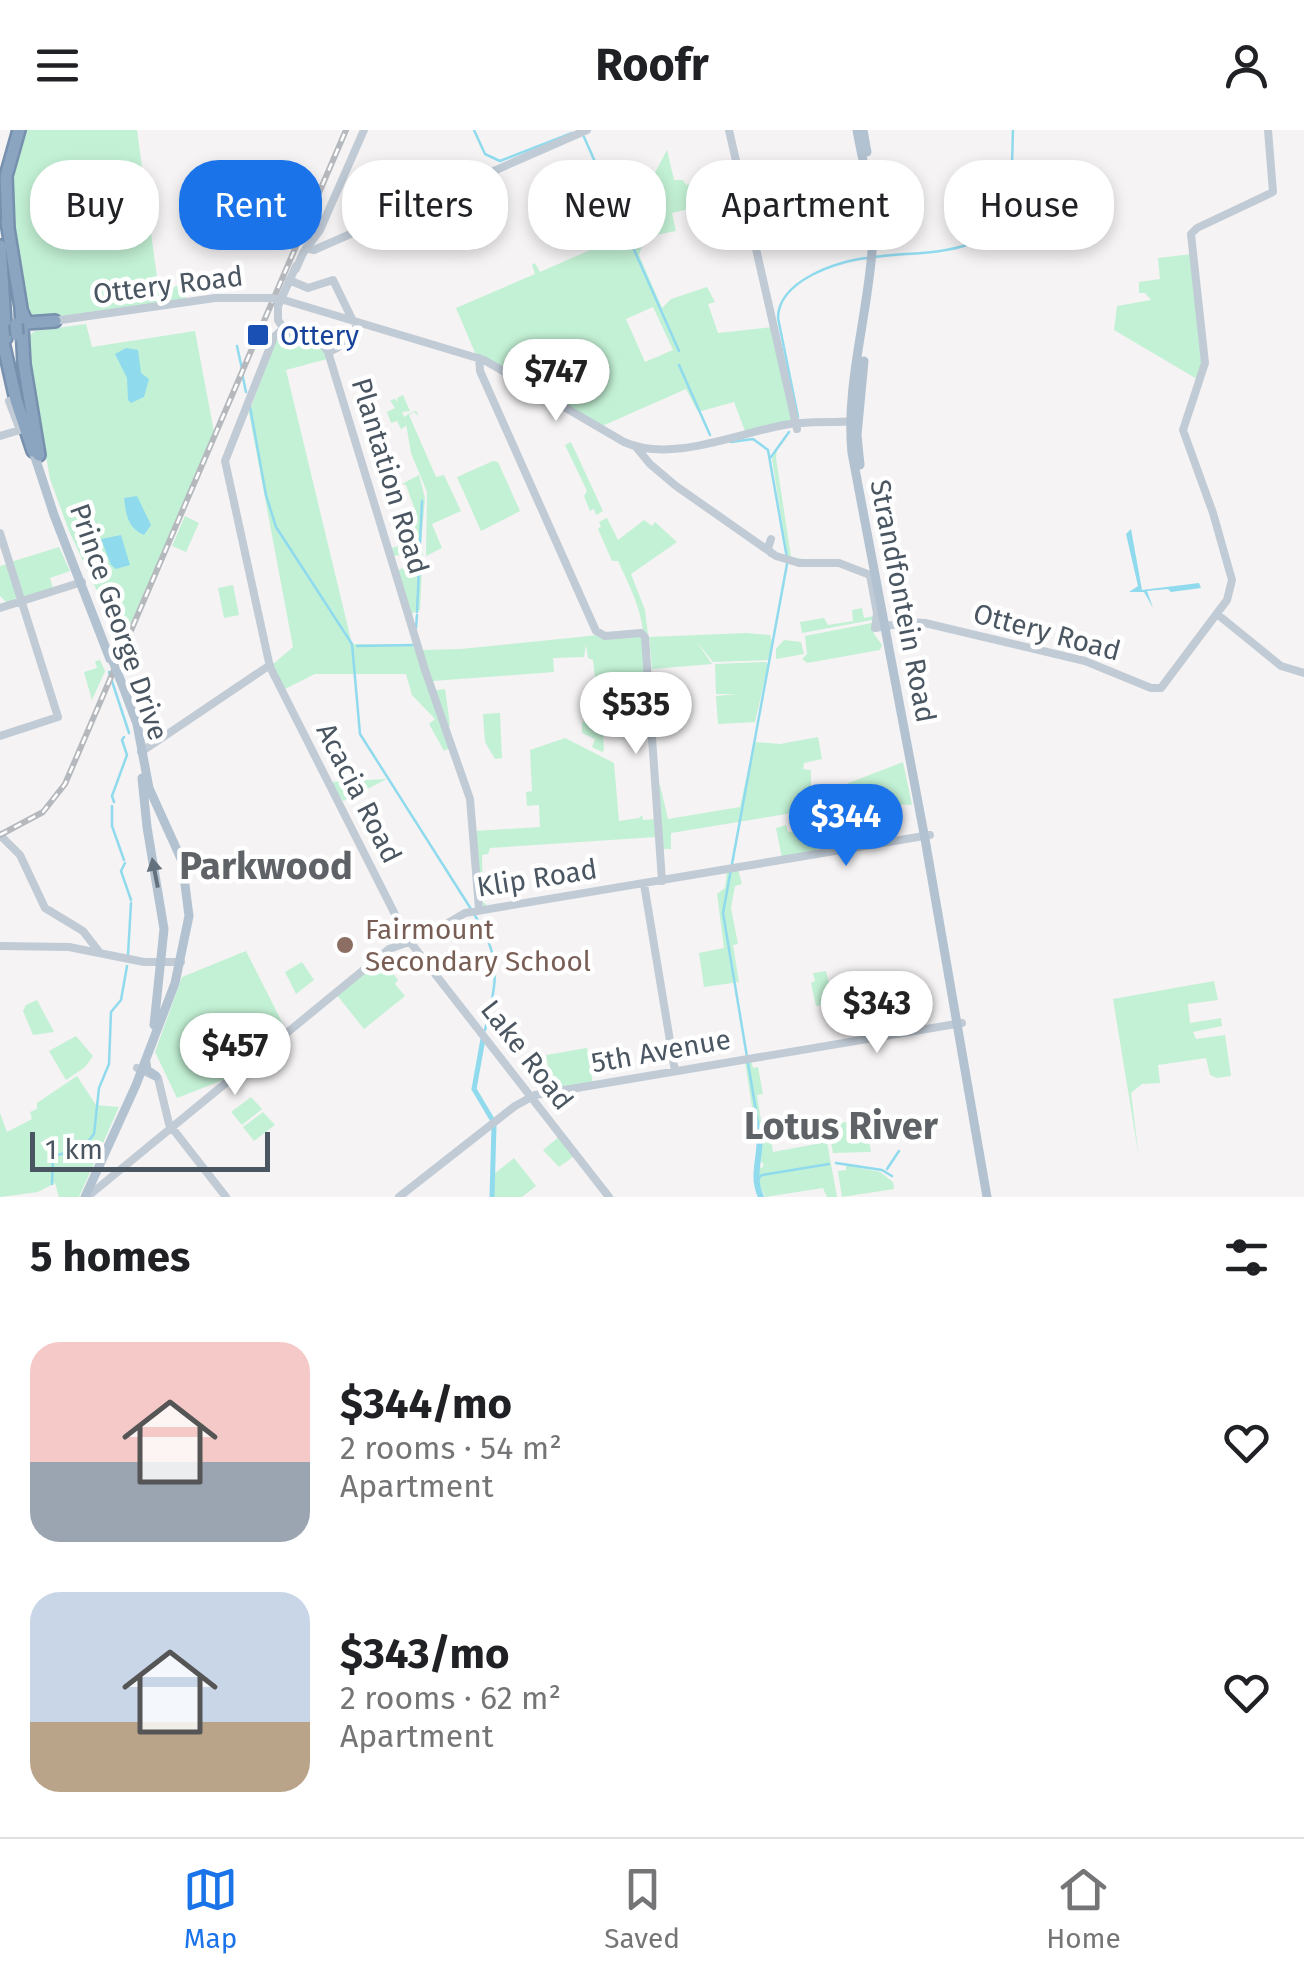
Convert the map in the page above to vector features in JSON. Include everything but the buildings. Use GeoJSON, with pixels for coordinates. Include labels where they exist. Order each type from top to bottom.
{"type":"FeatureCollection","features":[{"type":"Feature","properties":{"kind":"highway"},"geometry":{"type":"LineString","coordinates":[[0,176],[16,130]]}},
{"type":"Feature","properties":{"kind":"highway"},"geometry":{"type":"LineString","coordinates":[[16,130],[6,176],[9,362],[16,400],[36,453]]}},
{"type":"Feature","properties":{"kind":"highway"},"geometry":{"type":"LineString","coordinates":[[0,210],[9,328]]}},
{"type":"Feature","properties":{"kind":"highway"},"geometry":{"type":"LineString","coordinates":[[7,222],[27,323],[55,321]]}},
{"type":"Feature","properties":{"kind":"highway"},"geometry":{"type":"LineString","coordinates":[[0,246],[19,392],[36,453]]}},
{"type":"Feature","properties":{"kind":"highway"},"geometry":{"type":"LineString","coordinates":[[9,328],[21,308]]}},
{"type":"Feature","properties":{"kind":"main road","name":"Strandfontein Road"},"geometry":{"type":"LineString","coordinates":[[860,130],[876,209],[853,461],[904,699],[942,953],[960,1023]]}},
{"type":"Feature","properties":{"kind":"main road","name":"Prince George Drive"},"geometry":{"type":"LineString","coordinates":[[36,453],[76,580],[145,747],[147,827],[164,921],[153,1028],[86,1195]]}},
{"type":"Feature","properties":{"kind":"main road","name":"Prince George Drive"},"geometry":{"type":"LineString","coordinates":[[36,453],[78,584]]}},
{"type":"Feature","properties":{"kind":"main road","name":"Strandfontein Road"},"geometry":{"type":"LineString","coordinates":[[888,625],[903,722],[937,880],[990,1197]]}},
{"type":"Feature","properties":{"kind":"main road","name":"Prince George Drive"},"geometry":{"type":"LineString","coordinates":[[120,681],[144,750],[149,788],[177,846],[185,874],[188,916],[182,961],[148,1056],[139,1070]]}},
{"type":"Feature","properties":{"kind":"main road"},"geometry":{"type":"LineString","coordinates":[[903,722],[904,699]]}},
{"type":"Feature","properties":{"kind":"main road"},"geometry":{"type":"LineString","coordinates":[[936,908],[937,880]]}},
{"type":"Feature","properties":{"kind":"main road"},"geometry":{"type":"LineString","coordinates":[[150,963],[159,968],[160,978]]}},
{"type":"Feature","properties":{"kind":"main road"},"geometry":{"type":"LineString","coordinates":[[148,1056],[146,1069],[156,1076]]}},
{"type":"Feature","properties":{"kind":"street"},"geometry":{"type":"LineString","coordinates":[[322,225],[364,130]]}},
{"type":"Feature","properties":{"kind":"street"},"geometry":{"type":"LineString","coordinates":[[729,130],[796,426]]}},
{"type":"Feature","properties":{"kind":"street","name":"Ottery Road"},"geometry":{"type":"LineString","coordinates":[[888,625],[918,622],[1085,661],[1157,689],[1165,685],[1230,596],[1232,582],[1210,504],[1182,428],[1205,363],[1190,236],[1197,228],[1273,191],[1268,130]]}},
{"type":"Feature","properties":{"kind":"street"},"geometry":{"type":"LineString","coordinates":[[322,246],[583,132]]}},
{"type":"Feature","properties":{"kind":"street"},"geometry":{"type":"LineString","coordinates":[[290,280],[312,287],[333,280],[350,317],[352,334],[329,349],[317,340],[283,330],[276,311],[296,266],[305,250]]}},
{"type":"Feature","properties":{"kind":"street","name":"Ottery Road"},"geometry":{"type":"LineString","coordinates":[[9,328],[215,298],[269,300],[350,317],[510,374],[643,452],[688,495],[698,494],[700,504],[771,553]]}},
{"type":"Feature","properties":{"kind":"street","name":"Ottery Road"},"geometry":{"type":"LineString","coordinates":[[9,328],[220,300],[269,300]]}},
{"type":"Feature","properties":{"kind":"street","name":"Ottery Road"},"geometry":{"type":"LineString","coordinates":[[283,302],[350,317]]}},
{"type":"Feature","properties":{"kind":"street","name":"Acacia Road"},"geometry":{"type":"LineString","coordinates":[[283,330],[252,387],[247,411],[226,457],[270,665],[408,941]]}},
{"type":"Feature","properties":{"kind":"street","name":"Plantation Road"},"geometry":{"type":"LineString","coordinates":[[329,349],[418,649],[470,800],[474,910]]}},
{"type":"Feature","properties":{"kind":"street"},"geometry":{"type":"LineString","coordinates":[[479,360],[596,631],[605,636],[640,633],[646,637],[662,882]]}},
{"type":"Feature","properties":{"kind":"street"},"geometry":{"type":"LineString","coordinates":[[0,395],[10,401],[20,430],[0,436]]}},
{"type":"Feature","properties":{"kind":"street"},"geometry":{"type":"LineString","coordinates":[[643,452],[711,443],[717,448],[724,438],[796,426],[854,423]]}},
{"type":"Feature","properties":{"kind":"street"},"geometry":{"type":"LineString","coordinates":[[735,436],[766,435],[796,426]]}},
{"type":"Feature","properties":{"kind":"street"},"geometry":{"type":"LineString","coordinates":[[0,533],[58,717],[0,736]]}},
{"type":"Feature","properties":{"kind":"street"},"geometry":{"type":"LineString","coordinates":[[772,539],[768,548],[771,553],[788,560],[839,562],[870,575],[877,613],[875,628],[888,625]]}},
{"type":"Feature","properties":{"kind":"street"},"geometry":{"type":"LineString","coordinates":[[0,608],[78,584]]}},
{"type":"Feature","properties":{"kind":"street"},"geometry":{"type":"LineString","coordinates":[[1217,614],[1281,666],[1304,673]]}},
{"type":"Feature","properties":{"kind":"street"},"geometry":{"type":"LineString","coordinates":[[144,750],[270,665]]}},
{"type":"Feature","properties":{"kind":"street","name":"Klip Road"},"geometry":{"type":"LineString","coordinates":[[86,1195],[389,949],[426,936],[474,910],[662,882],[927,835]]}},
{"type":"Feature","properties":{"kind":"street"},"geometry":{"type":"LineString","coordinates":[[2,836],[20,855],[46,908],[82,930],[95,950]]}},
{"type":"Feature","properties":{"kind":"street"},"geometry":{"type":"LineString","coordinates":[[644,884],[675,1071]]}},
{"type":"Feature","properties":{"kind":"street","name":"Lake Road"},"geometry":{"type":"LineString","coordinates":[[408,941],[609,1197]]}},
{"type":"Feature","properties":{"kind":"street"},"geometry":{"type":"LineString","coordinates":[[0,946],[69,947],[150,963],[182,961]]}},
{"type":"Feature","properties":{"kind":"street"},"geometry":{"type":"LineString","coordinates":[[136,960],[162,962]]}},
{"type":"Feature","properties":{"kind":"street","name":"5th Avenue"},"geometry":{"type":"LineString","coordinates":[[400,1197],[531,1096],[960,1023]]}},
{"type":"Feature","properties":{"kind":"street"},"geometry":{"type":"LineString","coordinates":[[139,1070],[156,1076],[170,1126],[226,1197]]}},
{"type":"Feature","properties":{"kind":"street"},"geometry":{"type":"LineString","coordinates":[[139,1070],[154,1077],[161,1087]]}},
{"type":"Feature","properties":{"kind":"street"},"geometry":{"type":"LineString","coordinates":[[165,1104],[172,1118],[182,1117]]}},
{"type":"Feature","properties":{"kind":"green space"},"geometry":{"type":"Polygon","coordinates":[[[25,130],[137,130],[141,160],[30,160],[30,250],[153,250],[159,292],[186,284],[188,295],[184,300],[78,317],[26,313],[13,220],[13,175],[25,130]]]}},
{"type":"Feature","properties":{"kind":"green space"},"geometry":{"type":"Polygon","coordinates":[[[667,150],[674,180],[683,180],[686,185],[686,210],[672,213],[676,231],[666,233],[666,160],[662,160],[667,150]]]}},
{"type":"Feature","properties":{"kind":"green space"},"geometry":{"type":"Polygon","coordinates":[[[590,250],[641,250],[639,255],[662,308],[671,299],[707,287],[715,302],[708,304],[718,333],[773,327],[791,423],[745,431],[734,402],[698,412],[686,389],[600,427],[476,355],[456,308],[535,274],[535,263],[540,272],[590,250]],[[653,307],[626,319],[645,362],[673,350],[653,307]]]}},
{"type":"Feature","properties":{"kind":"green space"},"geometry":{"type":"Polygon","coordinates":[[[1192,254],[1204,359],[1197,379],[1114,330],[1117,306],[1151,300],[1145,293],[1139,293],[1139,282],[1160,279],[1158,258],[1192,254]]]}},
{"type":"Feature","properties":{"kind":"green space"},"geometry":{"type":"Polygon","coordinates":[[[86,324],[92,347],[195,331],[214,432],[122,644],[69,531],[50,479],[25,339],[35,331],[86,324]]]}},
{"type":"Feature","properties":{"kind":"green space"},"geometry":{"type":"Polygon","coordinates":[[[283,333],[320,345],[327,359],[286,370],[352,644],[415,645],[449,748],[444,751],[429,724],[435,719],[412,695],[406,674],[315,674],[283,690],[272,665],[293,647],[249,413],[277,337],[283,333]]]}},
{"type":"Feature","properties":{"kind":"green space"},"geometry":{"type":"Polygon","coordinates":[[[403,395],[410,411],[402,412],[404,417],[414,411],[417,412],[418,416],[414,412],[409,415],[436,477],[444,475],[461,511],[432,524],[442,548],[426,556],[427,492],[411,453],[405,418],[406,426],[401,429],[397,421],[391,423],[387,412],[395,408],[390,400],[398,402],[397,398],[403,395]]]}},
{"type":"Feature","properties":{"kind":"green space"},"geometry":{"type":"Polygon","coordinates":[[[571,442],[603,511],[596,515],[594,509],[590,511],[584,496],[587,491],[565,445],[571,442]]]}},
{"type":"Feature","properties":{"kind":"green space"},"geometry":{"type":"Polygon","coordinates":[[[777,449],[791,557],[809,560],[788,559],[772,459],[777,449]]]}},
{"type":"Feature","properties":{"kind":"green space"},"geometry":{"type":"Polygon","coordinates":[[[498,462],[520,511],[481,531],[457,477],[498,462]]]}},
{"type":"Feature","properties":{"kind":"green space"},"geometry":{"type":"Polygon","coordinates":[[[419,475],[425,498],[421,544],[409,516],[416,513],[406,485],[402,484],[419,475]]]}},
{"type":"Feature","properties":{"kind":"green space"},"geometry":{"type":"Polygon","coordinates":[[[185,516],[199,523],[186,552],[172,546],[185,516]]]}},
{"type":"Feature","properties":{"kind":"green space"},"geometry":{"type":"Polygon","coordinates":[[[607,518],[618,540],[644,520],[652,526],[655,522],[677,542],[631,574],[645,610],[648,634],[643,631],[618,561],[612,561],[598,529],[599,522],[607,518]]]}},
{"type":"Feature","properties":{"kind":"green space"},"geometry":{"type":"Polygon","coordinates":[[[59,547],[70,571],[50,578],[53,588],[24,598],[11,562],[59,547]]]}},
{"type":"Feature","properties":{"kind":"green space"},"geometry":{"type":"Polygon","coordinates":[[[423,547],[420,610],[411,614],[396,571],[410,565],[398,555],[392,557],[391,548],[423,547]]]}},
{"type":"Feature","properties":{"kind":"green space"},"geometry":{"type":"Polygon","coordinates":[[[7,564],[18,597],[7,603],[0,596],[0,566],[7,564]]]}},
{"type":"Feature","properties":{"kind":"green space"},"geometry":{"type":"Polygon","coordinates":[[[233,585],[239,615],[224,618],[218,588],[233,585]]]}},
{"type":"Feature","properties":{"kind":"green space"},"geometry":{"type":"Polygon","coordinates":[[[862,608],[864,618],[874,616],[872,620],[802,633],[800,622],[824,618],[828,625],[853,621],[852,610],[862,608]]]}},
{"type":"Feature","properties":{"kind":"green space"},"geometry":{"type":"Polygon","coordinates":[[[872,623],[882,645],[880,650],[807,663],[802,659],[807,654],[805,636],[872,623]]]}},
{"type":"Feature","properties":{"kind":"green space"},"geometry":{"type":"Polygon","coordinates":[[[599,635],[642,636],[646,674],[595,678],[586,645],[584,657],[553,658],[554,672],[433,681],[436,690],[445,689],[450,725],[447,727],[422,650],[599,635]]]}},
{"type":"Feature","properties":{"kind":"green space"},"geometry":{"type":"Polygon","coordinates":[[[770,635],[773,645],[768,660],[713,662],[696,641],[712,664],[652,669],[649,637],[770,635]]]}},
{"type":"Feature","properties":{"kind":"green space"},"geometry":{"type":"Polygon","coordinates":[[[784,640],[801,642],[804,654],[776,659],[776,649],[784,640]]]}},
{"type":"Feature","properties":{"kind":"green space"},"geometry":{"type":"Polygon","coordinates":[[[100,660],[105,671],[92,700],[84,672],[97,668],[95,661],[100,660]]]}},
{"type":"Feature","properties":{"kind":"green space"},"geometry":{"type":"Polygon","coordinates":[[[766,662],[755,722],[718,724],[716,696],[737,694],[716,694],[715,664],[766,662]]]}},
{"type":"Feature","properties":{"kind":"green space"},"geometry":{"type":"Polygon","coordinates":[[[500,713],[502,758],[495,759],[485,742],[483,714],[500,713]]]}},
{"type":"Feature","properties":{"kind":"green space"},"geometry":{"type":"Polygon","coordinates":[[[602,719],[602,752],[592,747],[595,739],[582,733],[582,722],[602,719]]]}},
{"type":"Feature","properties":{"kind":"green space"},"geometry":{"type":"Polygon","coordinates":[[[818,737],[822,759],[804,763],[803,769],[811,770],[811,789],[828,791],[903,762],[912,805],[863,802],[864,811],[855,811],[853,803],[671,833],[671,849],[662,849],[658,785],[668,819],[740,807],[754,742],[780,744],[818,737]]]}},
{"type":"Feature","properties":{"kind":"green space"},"geometry":{"type":"Polygon","coordinates":[[[565,738],[614,763],[619,821],[642,815],[643,820],[657,819],[656,837],[490,848],[488,854],[482,855],[483,902],[487,905],[483,906],[475,831],[540,827],[539,805],[527,806],[526,792],[532,791],[530,750],[565,738]]]}},
{"type":"Feature","properties":{"kind":"green space"},"geometry":{"type":"Polygon","coordinates":[[[387,779],[343,801],[330,782],[387,779]]]}},
{"type":"Feature","properties":{"kind":"green space"},"geometry":{"type":"Polygon","coordinates":[[[786,825],[788,832],[814,828],[817,853],[782,858],[776,828],[786,825]]]}},
{"type":"Feature","properties":{"kind":"green space"},"geometry":{"type":"Polygon","coordinates":[[[738,870],[742,884],[735,886],[731,908],[738,944],[733,945],[739,982],[704,987],[699,953],[724,948],[717,894],[725,888],[727,872],[738,870]]]}},
{"type":"Feature","properties":{"kind":"green space"},"geometry":{"type":"Polygon","coordinates":[[[246,951],[286,1030],[223,1080],[177,1098],[155,1052],[182,977],[246,951]]]}},
{"type":"Feature","properties":{"kind":"green space"},"geometry":{"type":"Polygon","coordinates":[[[381,958],[405,996],[364,1029],[336,994],[381,958]]]}},
{"type":"Feature","properties":{"kind":"green space"},"geometry":{"type":"Polygon","coordinates":[[[302,962],[314,980],[296,994],[285,972],[302,962]]]}},
{"type":"Feature","properties":{"kind":"green space"},"geometry":{"type":"Polygon","coordinates":[[[826,971],[834,1002],[816,1006],[813,973],[826,971]]]}},
{"type":"Feature","properties":{"kind":"green space"},"geometry":{"type":"Polygon","coordinates":[[[1214,981],[1218,1000],[1188,1004],[1190,1023],[1221,1018],[1222,1026],[1193,1032],[1196,1039],[1225,1035],[1231,1076],[1210,1075],[1206,1058],[1158,1065],[1160,1083],[1142,1084],[1131,1093],[1139,1158],[1113,999],[1214,981]]]}},
{"type":"Feature","properties":{"kind":"green space"},"geometry":{"type":"Polygon","coordinates":[[[37,1000],[54,1032],[33,1035],[23,1011],[37,1000]]]}},
{"type":"Feature","properties":{"kind":"green space"},"geometry":{"type":"Polygon","coordinates":[[[76,1036],[93,1056],[66,1080],[49,1051],[76,1036]]]}},
{"type":"Feature","properties":{"kind":"green space"},"geometry":{"type":"Polygon","coordinates":[[[587,1048],[593,1084],[552,1090],[546,1055],[587,1048]]]}},
{"type":"Feature","properties":{"kind":"green space"},"geometry":{"type":"Polygon","coordinates":[[[751,1060],[753,1068],[758,1067],[763,1094],[757,1095],[763,1132],[756,1133],[745,1062],[751,1060]]]}},
{"type":"Feature","properties":{"kind":"green space"},"geometry":{"type":"Polygon","coordinates":[[[77,1076],[96,1105],[119,1107],[79,1197],[59,1197],[55,1183],[38,1192],[0,1197],[0,1113],[7,1132],[32,1119],[30,1112],[37,1109],[37,1103],[77,1076]]]}},
{"type":"Feature","properties":{"kind":"green space"},"geometry":{"type":"Polygon","coordinates":[[[251,1097],[262,1109],[242,1125],[231,1112],[251,1097]]]}},
{"type":"Feature","properties":{"kind":"green space"},"geometry":{"type":"Polygon","coordinates":[[[263,1112],[275,1125],[254,1141],[243,1127],[263,1112]]]}},
{"type":"Feature","properties":{"kind":"green space"},"geometry":{"type":"Polygon","coordinates":[[[865,1119],[871,1152],[833,1153],[828,1125],[865,1119]]]}},
{"type":"Feature","properties":{"kind":"green space"},"geometry":{"type":"Polygon","coordinates":[[[770,1134],[773,1152],[827,1142],[837,1197],[827,1197],[823,1188],[765,1197],[757,1178],[759,1167],[764,1164],[762,1135],[770,1134]]]}},
{"type":"Feature","properties":{"kind":"green space"},"geometry":{"type":"Polygon","coordinates":[[[560,1136],[573,1157],[559,1167],[543,1150],[560,1136]]]}},
{"type":"Feature","properties":{"kind":"green space"},"geometry":{"type":"Polygon","coordinates":[[[514,1158],[536,1186],[522,1197],[494,1197],[494,1174],[514,1158]]]}},
{"type":"Feature","properties":{"kind":"green space"},"geometry":{"type":"Polygon","coordinates":[[[846,1165],[880,1172],[893,1182],[894,1189],[842,1197],[838,1171],[846,1170],[846,1165]]]}},
{"type":"Feature","properties":{"kind":"water"},"geometry":{"type":"Polygon","coordinates":[[[126,348],[138,350],[141,373],[149,379],[144,397],[131,403],[127,378],[115,354],[126,348]]]}},
{"type":"Feature","properties":{"kind":"water"},"geometry":{"type":"Polygon","coordinates":[[[137,496],[151,525],[144,535],[131,524],[124,498],[137,496]]]}},
{"type":"Feature","properties":{"kind":"water"},"geometry":{"type":"Polygon","coordinates":[[[1131,529],[1142,590],[1199,583],[1201,588],[1147,591],[1153,608],[1144,592],[1129,592],[1138,586],[1126,534],[1131,529]]]}},
{"type":"Feature","properties":{"kind":"water"},"geometry":{"type":"Polygon","coordinates":[[[121,535],[130,565],[116,569],[101,539],[121,535]]]}},
{"type":"Feature","properties":{"kind":"waterway"},"geometry":{"type":"LineString","coordinates":[[474,130],[485,154],[500,161],[572,133]]}},
{"type":"Feature","properties":{"kind":"waterway"},"geometry":{"type":"LineString","coordinates":[[875,257],[954,248],[988,234],[1001,220],[1008,201],[1013,130]]}},
{"type":"Feature","properties":{"kind":"waterway"},"geometry":{"type":"LineString","coordinates":[[584,137],[679,351]]}},
{"type":"Feature","properties":{"kind":"waterway"},"geometry":{"type":"LineString","coordinates":[[798,417],[778,318],[781,305],[788,293],[811,275],[840,263],[867,258]]}},
{"type":"Feature","properties":{"kind":"waterway"},"geometry":{"type":"LineString","coordinates":[[237,346],[242,369]]}},
{"type":"Feature","properties":{"kind":"waterway"},"geometry":{"type":"LineString","coordinates":[[679,365],[710,435]]}},
{"type":"Feature","properties":{"kind":"waterway"},"geometry":{"type":"LineString","coordinates":[[242,373],[246,392]]}},
{"type":"Feature","properties":{"kind":"waterway"},"geometry":{"type":"LineString","coordinates":[[250,407],[276,527],[352,644],[360,734],[471,909]]}},
{"type":"Feature","properties":{"kind":"waterway"},"geometry":{"type":"LineString","coordinates":[[771,457],[789,432]]}},
{"type":"Feature","properties":{"kind":"waterway"},"geometry":{"type":"LineString","coordinates":[[731,442],[753,439],[768,450],[787,558]]}},
{"type":"Feature","properties":{"kind":"waterway"},"geometry":{"type":"LineString","coordinates":[[420,543],[422,501]]}},
{"type":"Feature","properties":{"kind":"waterway"},"geometry":{"type":"LineString","coordinates":[[417,612],[420,546]]}},
{"type":"Feature","properties":{"kind":"waterway"},"geometry":{"type":"LineString","coordinates":[[759,1129],[723,913],[787,564]]}},
{"type":"Feature","properties":{"kind":"waterway"},"geometry":{"type":"LineString","coordinates":[[416,628],[417,615]]}},
{"type":"Feature","properties":{"kind":"waterway"},"geometry":{"type":"LineString","coordinates":[[357,646],[413,645]]}},
{"type":"Feature","properties":{"kind":"waterway"},"geometry":{"type":"LineString","coordinates":[[109,672],[129,733]]}},
{"type":"Feature","properties":{"kind":"waterway"},"geometry":{"type":"LineString","coordinates":[[114,802],[112,796],[127,755],[124,737]]}},
{"type":"Feature","properties":{"kind":"waterway"},"geometry":{"type":"LineString","coordinates":[[112,806],[112,826],[124,860]]}},
{"type":"Feature","properties":{"kind":"waterway"},"geometry":{"type":"LineString","coordinates":[[125,863],[121,871],[131,900]]}},
{"type":"Feature","properties":{"kind":"waterway"},"geometry":{"type":"LineString","coordinates":[[128,955],[131,903]]}},
{"type":"Feature","properties":{"kind":"waterway"},"geometry":{"type":"LineString","coordinates":[[474,914],[490,944],[495,970],[485,1030]]}},
{"type":"Feature","properties":{"kind":"waterway"},"geometry":{"type":"LineString","coordinates":[[52,1184],[53,1156],[82,1149],[94,1134],[99,1088],[109,1064],[111,1012],[121,1000],[127,966]]}},
{"type":"Feature","properties":{"kind":"waterway"},"geometry":{"type":"LineString","coordinates":[[483,1039],[474,1089],[493,1121]]}},
{"type":"Feature","properties":{"kind":"waterway"},"geometry":{"type":"LineString","coordinates":[[492,1197],[494,1126]]}},
{"type":"Feature","properties":{"kind":"waterway"},"geometry":{"type":"LineString","coordinates":[[759,1129],[757,1180],[761,1197]]}},
{"type":"Feature","properties":{"kind":"waterway"},"geometry":{"type":"LineString","coordinates":[[887,1169],[899,1151]]}},
{"type":"Feature","properties":{"kind":"waterway"},"geometry":{"type":"LineString","coordinates":[[836,1163],[882,1170],[892,1176]]}},
{"type":"Feature","properties":{"kind":"waterway"},"geometry":{"type":"LineString","coordinates":[[755,1181],[762,1175],[829,1164]]}},
{"type":"Feature","properties":{"kind":"railway"},"geometry":{"type":"LineString","coordinates":[[0,835],[43,812],[65,784],[346,130]]}},
{"type":"Feature","properties":{"kind":"place","name":"Ottery"},"geometry":{"type":"Point","coordinates":[258,335]}},
{"type":"Feature","properties":{"kind":"place","name":"Fairmount Secondary School"},"geometry":{"type":"Point","coordinates":[345,945]}},
{"type":"Feature","properties":{"kind":"district","name":"Parkwood"},"geometry":{"type":"Point","coordinates":[266,866]}},
{"type":"Feature","properties":{"kind":"district","name":"Lotus River"},"geometry":{"type":"Point","coordinates":[841,1126]}}]}
